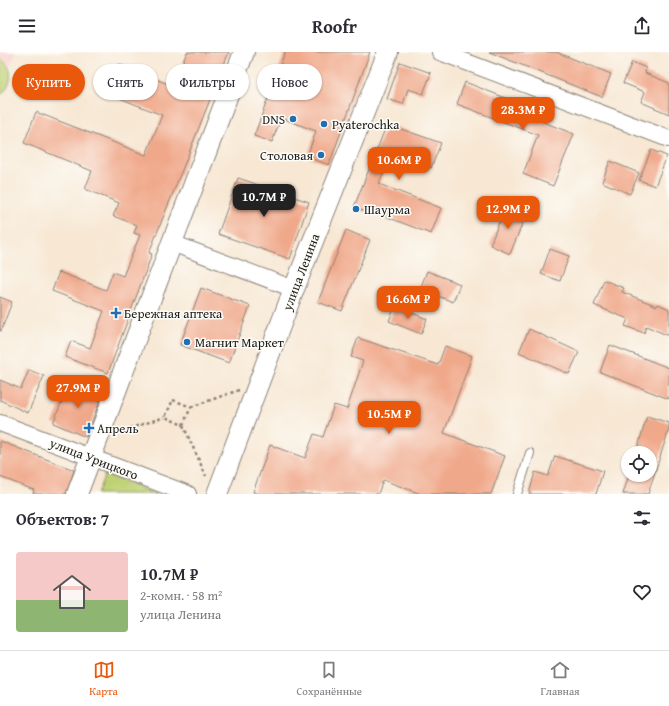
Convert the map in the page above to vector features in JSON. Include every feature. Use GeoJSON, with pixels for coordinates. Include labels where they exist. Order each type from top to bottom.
{"type":"FeatureCollection","features":[{"type":"Feature","properties":{"kind":"street"},"geometry":{"type":"LineString","coordinates":[[77,494],[244,52]]}},
{"type":"Feature","properties":{"kind":"street","name":"улица Ленина"},"geometry":{"type":"LineString","coordinates":[[212,487],[259,383],[294,289],[388,52]]}},
{"type":"Feature","properties":{"kind":"street"},"geometry":{"type":"LineString","coordinates":[[440,52],[669,139]]}},
{"type":"Feature","properties":{"kind":"street"},"geometry":{"type":"LineString","coordinates":[[172,243],[294,289]]}},
{"type":"Feature","properties":{"kind":"street","name":"улица Урицкого"},"geometry":{"type":"LineString","coordinates":[[0,423],[188,494]]}},
{"type":"Feature","properties":{"kind":"lane"},"geometry":{"type":"LineString","coordinates":[[517,494],[530,453]]}},
{"type":"Feature","properties":{"kind":"path"},"geometry":{"type":"LineString","coordinates":[[165,417],[173,400],[191,407],[259,383]]}},
{"type":"Feature","properties":{"kind":"path"},"geometry":{"type":"LineString","coordinates":[[183,425],[191,407]]}},
{"type":"Feature","properties":{"kind":"path"},"geometry":{"type":"LineString","coordinates":[[98,439],[165,417],[183,425],[212,487]]}},
{"type":"Feature","properties":{"kind":"shaded area"},"geometry":{"type":"Polygon","coordinates":[[[0,52],[16,52],[0,90],[0,52]]]}},
{"type":"Feature","properties":{"kind":"green space"},"geometry":{"type":"Polygon","coordinates":[[[0,59],[5,62],[8,67],[10,72],[10,82],[8,87],[0,95],[0,59]]]}},
{"type":"Feature","properties":{"kind":"green space"},"geometry":{"type":"Polygon","coordinates":[[[105,474],[156,494],[97,494],[105,474]]]}},
{"type":"Feature","properties":{"kind":"building"},"geometry":{"type":"Polygon","coordinates":[[[187,52],[229,52],[224,64],[182,64],[187,52]]]}},
{"type":"Feature","properties":{"kind":"building"},"geometry":{"type":"Polygon","coordinates":[[[285,52],[370,52],[329,165],[307,157],[316,131],[281,118],[272,142],[254,136],[267,100],[322,100],[322,64],[281,64],[285,52]]]}},
{"type":"Feature","properties":{"kind":"building"},"geometry":{"type":"Polygon","coordinates":[[[489,52],[556,52],[611,74],[602,97],[489,52]]]}},
{"type":"Feature","properties":{"kind":"building"},"geometry":{"type":"Polygon","coordinates":[[[400,62],[431,73],[423,94],[408,89],[403,104],[387,99],[400,62]]]}},
{"type":"Feature","properties":{"kind":"building"},"geometry":{"type":"Polygon","coordinates":[[[632,62],[646,68],[645,73],[669,83],[669,114],[641,102],[645,92],[623,83],[632,62]]]}},
{"type":"Feature","properties":{"kind":"building"},"geometry":{"type":"Polygon","coordinates":[[[158,80],[166,83],[166,100],[210,100],[149,253],[152,254],[108,373],[65,357],[71,341],[90,348],[104,311],[52,291],[59,272],[106,290],[113,272],[123,276],[140,235],[134,233],[137,225],[113,216],[119,203],[85,189],[92,171],[24,143],[36,112],[146,155],[162,115],[124,100],[158,100],[158,80]]]}},
{"type":"Feature","properties":{"kind":"building"},"geometry":{"type":"Polygon","coordinates":[[[465,82],[536,110],[533,118],[574,134],[553,186],[523,174],[538,135],[457,104],[465,82]]]}},
{"type":"Feature","properties":{"kind":"building"},"geometry":{"type":"Polygon","coordinates":[[[387,124],[441,143],[431,168],[391,153],[379,184],[441,208],[431,234],[369,210],[368,213],[354,207],[387,124]]]}},
{"type":"Feature","properties":{"kind":"building"},"geometry":{"type":"Polygon","coordinates":[[[651,150],[667,156],[655,186],[639,180],[651,150]]]}},
{"type":"Feature","properties":{"kind":"building"},"geometry":{"type":"Polygon","coordinates":[[[610,161],[639,173],[630,194],[602,182],[610,161]]]}},
{"type":"Feature","properties":{"kind":"building"},"geometry":{"type":"Polygon","coordinates":[[[238,178],[309,202],[290,259],[218,234],[238,178]]]}},
{"type":"Feature","properties":{"kind":"building"},"geometry":{"type":"Polygon","coordinates":[[[505,207],[526,215],[510,254],[490,245],[505,207]]]}},
{"type":"Feature","properties":{"kind":"building"},"geometry":{"type":"Polygon","coordinates":[[[346,230],[370,240],[342,311],[318,302],[346,230]]]}},
{"type":"Feature","properties":{"kind":"building"},"geometry":{"type":"Polygon","coordinates":[[[550,249],[569,256],[560,281],[541,274],[550,249]]]}},
{"type":"Feature","properties":{"kind":"building"},"geometry":{"type":"Polygon","coordinates":[[[427,271],[460,284],[453,302],[420,289],[427,271]]]}},
{"type":"Feature","properties":{"kind":"building"},"geometry":{"type":"Polygon","coordinates":[[[604,280],[624,288],[622,292],[657,306],[658,304],[669,309],[669,336],[646,326],[644,333],[625,326],[628,319],[594,305],[604,280]]]}},
{"type":"Feature","properties":{"kind":"building"},"geometry":{"type":"Polygon","coordinates":[[[201,288],[250,306],[229,363],[180,345],[201,288]]]}},
{"type":"Feature","properties":{"kind":"building"},"geometry":{"type":"Polygon","coordinates":[[[0,297],[12,302],[1,331],[0,331],[0,297]]]}},
{"type":"Feature","properties":{"kind":"building"},"geometry":{"type":"Polygon","coordinates":[[[395,306],[427,319],[421,334],[389,321],[395,306]]]}},
{"type":"Feature","properties":{"kind":"building"},"geometry":{"type":"Polygon","coordinates":[[[529,329],[579,352],[569,374],[519,352],[529,329]]]}},
{"type":"Feature","properties":{"kind":"building"},"geometry":{"type":"Polygon","coordinates":[[[358,338],[438,365],[445,346],[472,356],[444,433],[505,456],[491,494],[421,494],[383,480],[378,494],[259,494],[253,492],[270,445],[305,458],[314,434],[323,437],[334,405],[347,409],[363,361],[351,357],[358,338]]]}},
{"type":"Feature","properties":{"kind":"building"},"geometry":{"type":"Polygon","coordinates":[[[610,345],[669,368],[669,399],[600,372],[610,345]]]}},
{"type":"Feature","properties":{"kind":"building"},"geometry":{"type":"Polygon","coordinates":[[[29,370],[44,376],[28,413],[0,400],[0,380],[21,389],[29,370]]]}},
{"type":"Feature","properties":{"kind":"building"},"geometry":{"type":"Polygon","coordinates":[[[70,382],[102,395],[86,437],[53,423],[70,382]]]}},
{"type":"Feature","properties":{"kind":"building"},"geometry":{"type":"Polygon","coordinates":[[[647,416],[669,423],[669,429],[657,466],[657,446],[638,446],[647,416]]]}},
{"type":"Feature","properties":{"kind":"building"},"geometry":{"type":"Polygon","coordinates":[[[0,441],[74,470],[66,494],[33,494],[34,490],[0,477],[0,441]]]}},
{"type":"Feature","properties":{"kind":"building"},"geometry":{"type":"Polygon","coordinates":[[[555,456],[603,471],[596,494],[529,494],[535,472],[548,476],[555,456]]]}},
{"type":"Feature","properties":{"kind":"building"},"geometry":{"type":"Polygon","coordinates":[[[627,482],[652,482],[648,494],[623,494],[627,482]]]}},
{"type":"Feature","properties":{"kind":"place","name":"DNS"},"geometry":{"type":"Point","coordinates":[293,119]}},
{"type":"Feature","properties":{"kind":"place","name":"Pyaterochka"},"geometry":{"type":"Point","coordinates":[324,124]}},
{"type":"Feature","properties":{"kind":"place","name":"Столовая"},"geometry":{"type":"Point","coordinates":[321,155]}},
{"type":"Feature","properties":{"kind":"place","name":"Шаурма"},"geometry":{"type":"Point","coordinates":[356,209]}},
{"type":"Feature","properties":{"kind":"place","name":"Бережная аптека"},"geometry":{"type":"Point","coordinates":[116,313]}},
{"type":"Feature","properties":{"kind":"place","name":"Магнит Маркет"},"geometry":{"type":"Point","coordinates":[187,342]}},
{"type":"Feature","properties":{"kind":"place","name":"Апрель"},"geometry":{"type":"Point","coordinates":[89,428]}}]}
